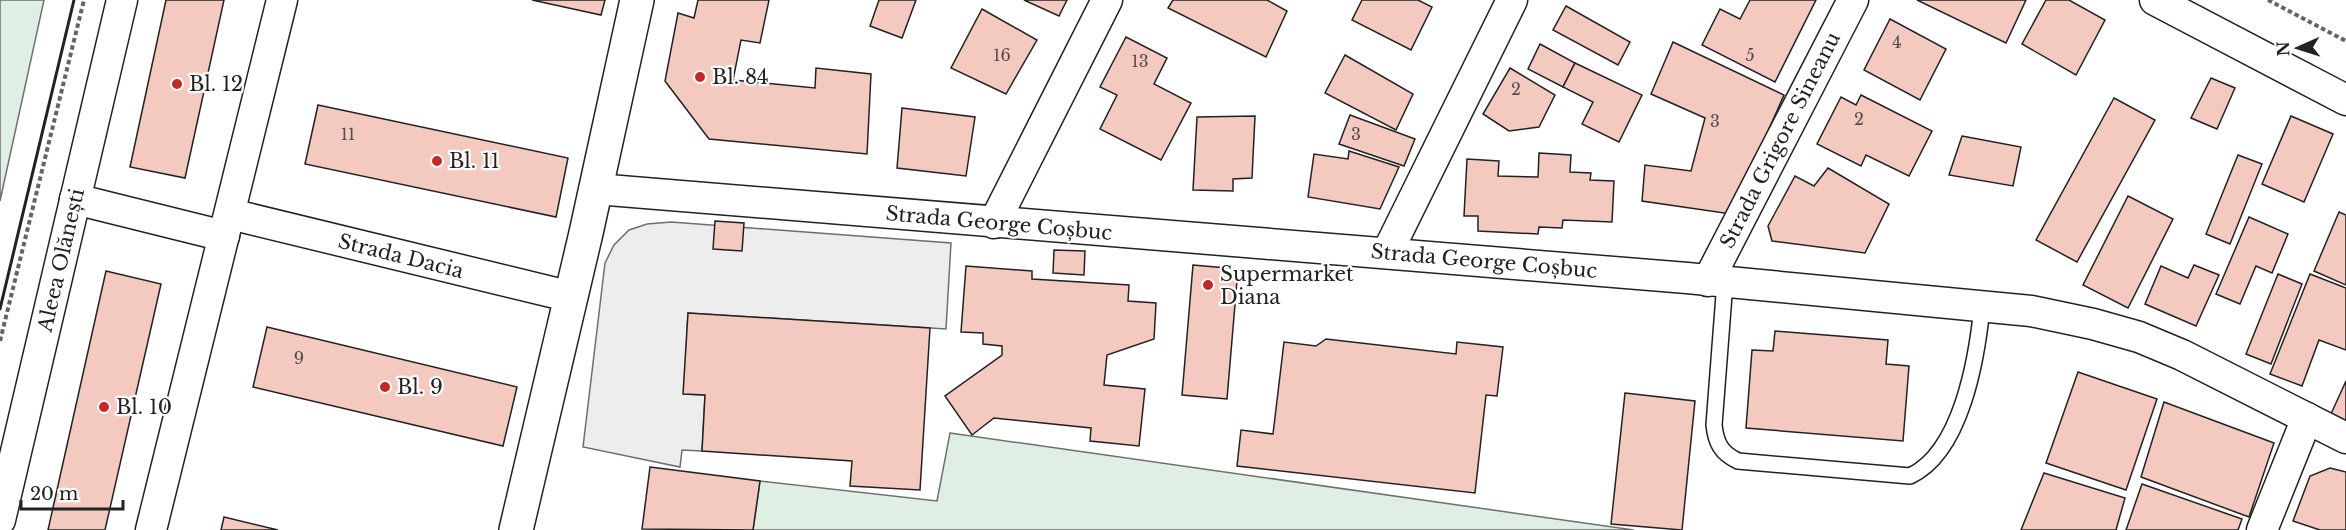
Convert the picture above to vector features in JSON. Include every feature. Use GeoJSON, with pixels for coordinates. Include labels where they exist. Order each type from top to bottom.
{"type":"FeatureCollection","features":[{"type":"Feature","properties":{"kind":"main road"},"geometry":{"type":"LineString","coordinates":[[516,530],[572,297],[637,0]]}},
{"type":"Feature","properties":{"kind":"street","name":"Aleea Olănești"},"geometry":{"type":"LineString","coordinates":[[0,520],[122,0]]}},
{"type":"Feature","properties":{"kind":"street"},"geometry":{"type":"LineString","coordinates":[[152,530],[282,0]]}},
{"type":"Feature","properties":{"kind":"street"},"geometry":{"type":"LineString","coordinates":[[994,223],[1107,0]]}},
{"type":"Feature","properties":{"kind":"street"},"geometry":{"type":"LineString","coordinates":[[1387,253],[1512,0]]}},
{"type":"Feature","properties":{"kind":"street","name":"Strada Grigore Sineanu"},"geometry":{"type":"LineString","coordinates":[[1716,281],[1853,0]]}},
{"type":"Feature","properties":{"kind":"street"},"geometry":{"type":"LineString","coordinates":[[2155,0],[2346,100]]}},
{"type":"Feature","properties":{"kind":"street","name":"Strada George Coșbuc"},"geometry":{"type":"LineString","coordinates":[[596,189],[1387,253],[2031,311],[2093,324],[2139,337],[2182,355],[2346,438]]}},
{"type":"Feature","properties":{"kind":"street","name":"Strada Dacia"},"geometry":{"type":"LineString","coordinates":[[75,200],[227,225],[572,297]]}},
{"type":"Feature","properties":{"kind":"street"},"geometry":{"type":"LineString","coordinates":[[2262,530],[2307,418]]}},
{"type":"Feature","properties":{"kind":"lane"},"geometry":{"type":"LineString","coordinates":[[1716,281],[1714,425],[1719,447],[1728,456],[1738,461],[1910,476],[1921,471],[1935,458],[1952,429],[1967,392],[1978,346],[1982,307]]}},
{"type":"Feature","properties":{"kind":"path"},"geometry":{"type":"LineString","coordinates":[[0,341],[84,0]]}},
{"type":"Feature","properties":{"kind":"path"},"geometry":{"type":"LineString","coordinates":[[2268,0],[2346,41]]}},
{"type":"Feature","properties":{"kind":"green space"},"geometry":{"type":"Polygon","coordinates":[[[0,0],[44,0],[0,201],[0,0]]]}},
{"type":"Feature","properties":{"kind":"green space"},"geometry":{"type":"Polygon","coordinates":[[[950,433],[1634,530],[753,530],[760,481],[937,501],[950,433]]]}},
{"type":"Feature","properties":{"kind":"shaded area"},"geometry":{"type":"Polygon","coordinates":[[[671,222],[951,243],[946,329],[688,313],[684,394],[705,395],[702,451],[682,450],[680,467],[583,447],[605,263],[614,245],[629,230],[647,224],[671,222]]]}},
{"type":"Feature","properties":{"kind":"building","name":"Bl. 12"},"geometry":{"type":"Polygon","coordinates":[[[166,0],[224,0],[185,178],[130,167],[166,0]]]}},
{"type":"Feature","properties":{"kind":"building"},"geometry":{"type":"Polygon","coordinates":[[[532,0],[605,0],[601,15],[532,0]]]}},
{"type":"Feature","properties":{"kind":"building","name":"Bl. 84"},"geometry":{"type":"Polygon","coordinates":[[[698,0],[769,0],[760,43],[741,40],[733,80],[815,88],[816,68],[871,74],[867,154],[709,139],[665,81],[678,13],[694,18],[698,0]]]}},
{"type":"Feature","properties":{"kind":"building"},"geometry":{"type":"Polygon","coordinates":[[[879,0],[916,0],[902,38],[870,26],[879,0]]]}},
{"type":"Feature","properties":{"kind":"building"},"geometry":{"type":"Polygon","coordinates":[[[1024,0],[1067,0],[1059,16],[1024,0]]]}},
{"type":"Feature","properties":{"kind":"building"},"geometry":{"type":"Polygon","coordinates":[[[1173,0],[1267,0],[1287,11],[1266,57],[1168,8],[1173,0]]]}},
{"type":"Feature","properties":{"kind":"building"},"geometry":{"type":"Polygon","coordinates":[[[1362,0],[1418,0],[1432,7],[1411,50],[1352,20],[1362,0]]]}},
{"type":"Feature","properties":{"kind":"building"},"geometry":{"type":"Polygon","coordinates":[[[1750,0],[1816,0],[1775,82],[1702,45],[1720,9],[1740,19],[1750,0]]]}},
{"type":"Feature","properties":{"kind":"building"},"geometry":{"type":"Polygon","coordinates":[[[1917,0],[2026,0],[2006,43],[1917,0]]]}},
{"type":"Feature","properties":{"kind":"building"},"geometry":{"type":"Polygon","coordinates":[[[2046,0],[2069,0],[2105,20],[2076,75],[2022,44],[2046,0]]]}},
{"type":"Feature","properties":{"kind":"building"},"geometry":{"type":"Polygon","coordinates":[[[1566,6],[1630,42],[1618,65],[1553,30],[1566,6]]]}},
{"type":"Feature","properties":{"kind":"building"},"geometry":{"type":"Polygon","coordinates":[[[982,9],[1037,40],[1006,94],[951,68],[982,9]]]}},
{"type":"Feature","properties":{"kind":"building"},"geometry":{"type":"Polygon","coordinates":[[[1890,19],[1946,49],[1920,100],[1864,70],[1890,19]]]}},
{"type":"Feature","properties":{"kind":"building"},"geometry":{"type":"Polygon","coordinates":[[[1126,37],[1167,58],[1154,84],[1191,103],[1161,160],[1100,129],[1117,95],[1100,87],[1126,37]]]}},
{"type":"Feature","properties":{"kind":"building"},"geometry":{"type":"Polygon","coordinates":[[[1673,42],[1784,95],[1731,214],[1642,201],[1645,165],[1691,171],[1705,118],[1651,94],[1673,42]]]}},
{"type":"Feature","properties":{"kind":"building"},"geometry":{"type":"Polygon","coordinates":[[[1540,44],[1575,63],[1563,87],[1528,69],[1540,44]]]}},
{"type":"Feature","properties":{"kind":"building"},"geometry":{"type":"Polygon","coordinates":[[[1345,55],[1413,94],[1396,130],[1325,93],[1345,55]]]}},
{"type":"Feature","properties":{"kind":"building"},"geometry":{"type":"Polygon","coordinates":[[[1575,63],[1642,95],[1619,142],[1582,124],[1593,102],[1563,87],[1575,63]]]}},
{"type":"Feature","properties":{"kind":"building"},"geometry":{"type":"Polygon","coordinates":[[[1510,68],[1555,95],[1539,127],[1509,131],[1483,114],[1510,68]]]}},
{"type":"Feature","properties":{"kind":"building"},"geometry":{"type":"Polygon","coordinates":[[[2211,78],[2235,88],[2217,129],[2191,118],[2211,78]]]}},
{"type":"Feature","properties":{"kind":"building"},"geometry":{"type":"Polygon","coordinates":[[[1861,95],[1932,131],[1909,176],[1866,155],[1861,166],[1817,144],[1841,97],[1856,105],[1861,95]]]}},
{"type":"Feature","properties":{"kind":"building"},"geometry":{"type":"Polygon","coordinates":[[[2114,98],[2155,120],[2077,262],[2036,240],[2114,98]]]}},
{"type":"Feature","properties":{"kind":"building","name":"Bl. 11"},"geometry":{"type":"Polygon","coordinates":[[[318,105],[568,158],[556,217],[305,164],[318,105]]]}},
{"type":"Feature","properties":{"kind":"building"},"geometry":{"type":"Polygon","coordinates":[[[902,108],[975,117],[966,176],[897,168],[902,108]]]}},
{"type":"Feature","properties":{"kind":"building"},"geometry":{"type":"Polygon","coordinates":[[[1350,115],[1415,139],[1404,166],[1339,144],[1350,115]]]}},
{"type":"Feature","properties":{"kind":"building"},"geometry":{"type":"Polygon","coordinates":[[[1255,116],[1252,178],[1233,179],[1233,191],[1193,190],[1197,117],[1255,116]]]}},
{"type":"Feature","properties":{"kind":"building"},"geometry":{"type":"Polygon","coordinates":[[[2291,116],[2333,134],[2304,202],[2262,184],[2291,116]]]}},
{"type":"Feature","properties":{"kind":"building"},"geometry":{"type":"Polygon","coordinates":[[[1962,136],[2021,147],[2013,186],[1949,175],[1962,136]]]}},
{"type":"Feature","properties":{"kind":"building"},"geometry":{"type":"Polygon","coordinates":[[[1349,151],[1399,167],[1380,209],[1308,197],[1314,154],[1348,159],[1349,151]]]}},
{"type":"Feature","properties":{"kind":"building"},"geometry":{"type":"Polygon","coordinates":[[[1539,153],[1571,155],[1570,172],[1591,173],[1590,180],[1614,181],[1612,222],[1563,220],[1562,228],[1539,227],[1538,234],[1478,231],[1478,216],[1464,216],[1467,159],[1499,161],[1498,176],[1538,177],[1539,153]]]}},
{"type":"Feature","properties":{"kind":"building"},"geometry":{"type":"Polygon","coordinates":[[[2238,155],[2262,164],[2230,244],[2206,234],[2238,155]]]}},
{"type":"Feature","properties":{"kind":"building"},"geometry":{"type":"Polygon","coordinates":[[[1828,168],[1889,204],[1865,253],[1772,241],[1768,226],[1795,176],[1814,186],[1828,168]]]}},
{"type":"Feature","properties":{"kind":"building"},"geometry":{"type":"Polygon","coordinates":[[[2128,196],[2173,219],[2128,308],[2083,285],[2128,196]]]}},
{"type":"Feature","properties":{"kind":"building"},"geometry":{"type":"Polygon","coordinates":[[[2339,212],[2346,215],[2346,285],[2314,271],[2339,212]]]}},
{"type":"Feature","properties":{"kind":"building"},"geometry":{"type":"Polygon","coordinates":[[[2249,217],[2288,234],[2272,273],[2256,266],[2240,304],[2216,294],[2249,217]]]}},
{"type":"Feature","properties":{"kind":"building"},"geometry":{"type":"Polygon","coordinates":[[[715,221],[744,223],[742,251],[713,249],[715,221]]]}},
{"type":"Feature","properties":{"kind":"building"},"geometry":{"type":"Polygon","coordinates":[[[1054,250],[1085,251],[1084,275],[1053,273],[1054,250]]]}},
{"type":"Feature","properties":{"kind":"building"},"geometry":{"type":"Polygon","coordinates":[[[1193,265],[1238,269],[1227,399],[1182,395],[1193,265]]]}},
{"type":"Feature","properties":{"kind":"building"},"geometry":{"type":"Polygon","coordinates":[[[2194,265],[2219,275],[2196,326],[2145,304],[2161,266],[2188,278],[2194,265]]]}},
{"type":"Feature","properties":{"kind":"building"},"geometry":{"type":"Polygon","coordinates":[[[966,266],[1032,271],[1032,279],[1129,285],[1128,301],[1156,303],[1154,339],[1107,355],[1104,385],[1145,389],[1139,446],[1090,441],[1091,428],[994,418],[972,435],[945,396],[1002,355],[1002,346],[983,344],[983,333],[961,332],[966,266]]]}},
{"type":"Feature","properties":{"kind":"building","name":"Bl. 10"},"geometry":{"type":"Polygon","coordinates":[[[106,271],[161,284],[105,530],[48,530],[106,271]]]}},
{"type":"Feature","properties":{"kind":"building"},"geometry":{"type":"Polygon","coordinates":[[[2278,274],[2302,284],[2271,364],[2246,354],[2278,274]]]}},
{"type":"Feature","properties":{"kind":"building"},"geometry":{"type":"Polygon","coordinates":[[[2310,274],[2346,288],[2346,350],[2319,340],[2302,386],[2270,374],[2310,274]]]}},
{"type":"Feature","properties":{"kind":"building"},"geometry":{"type":"Polygon","coordinates":[[[688,313],[930,328],[920,490],[850,486],[852,461],[702,451],[705,395],[683,394],[688,313]]]}},
{"type":"Feature","properties":{"kind":"building","name":"Bl. 9"},"geometry":{"type":"Polygon","coordinates":[[[267,327],[517,387],[503,446],[253,387],[267,327]]]}},
{"type":"Feature","properties":{"kind":"building"},"geometry":{"type":"Polygon","coordinates":[[[1775,331],[1888,340],[1886,364],[1909,366],[1903,441],[1746,428],[1752,350],[1773,351],[1775,331]]]}},
{"type":"Feature","properties":{"kind":"building"},"geometry":{"type":"Polygon","coordinates":[[[1326,339],[1456,354],[1457,342],[1503,347],[1497,396],[1486,395],[1475,493],[1237,466],[1241,430],[1273,434],[1284,342],[1316,346],[1326,339]]]}},
{"type":"Feature","properties":{"kind":"building"},"geometry":{"type":"Polygon","coordinates":[[[2078,372],[2157,399],[2126,490],[2046,463],[2078,372]]]}},
{"type":"Feature","properties":{"kind":"building"},"geometry":{"type":"Polygon","coordinates":[[[2346,381],[2346,423],[2330,416],[2346,381]]]}},
{"type":"Feature","properties":{"kind":"building"},"geometry":{"type":"Polygon","coordinates":[[[1625,393],[1695,401],[1682,530],[1611,524],[1625,393]]]}},
{"type":"Feature","properties":{"kind":"building"},"geometry":{"type":"Polygon","coordinates":[[[2164,402],[2274,443],[2249,517],[2141,477],[2164,402]]]}},
{"type":"Feature","properties":{"kind":"building"},"geometry":{"type":"Polygon","coordinates":[[[650,467],[760,481],[753,530],[642,529],[650,467]]]}},
{"type":"Feature","properties":{"kind":"building"},"geometry":{"type":"Polygon","coordinates":[[[2330,468],[2346,472],[2346,530],[2320,530],[2293,521],[2310,476],[2330,468]]]}},
{"type":"Feature","properties":{"kind":"building"},"geometry":{"type":"Polygon","coordinates":[[[2044,473],[2125,498],[2116,530],[2021,530],[2044,473]]]}},
{"type":"Feature","properties":{"kind":"building"},"geometry":{"type":"Polygon","coordinates":[[[2142,484],[2242,519],[2238,530],[2126,530],[2142,484]]]}},
{"type":"Feature","properties":{"kind":"building"},"geometry":{"type":"Polygon","coordinates":[[[224,517],[278,530],[221,530],[224,517]]]}},
{"type":"Feature","properties":{"kind":"wall"},"geometry":{"type":"LineString","coordinates":[[0,309],[74,0]]}},
{"type":"Feature","properties":{"kind":"place","name":"Bl. 84"},"geometry":{"type":"Point","coordinates":[700,77]}},
{"type":"Feature","properties":{"kind":"place","name":"Bl. 12"},"geometry":{"type":"Point","coordinates":[177,84]}},
{"type":"Feature","properties":{"kind":"place","name":"Bl. 11"},"geometry":{"type":"Point","coordinates":[437,161]}},
{"type":"Feature","properties":{"kind":"place","name":"Supermarket Diana"},"geometry":{"type":"Point","coordinates":[1208,285]}},
{"type":"Feature","properties":{"kind":"place","name":"Bl. 9"},"geometry":{"type":"Point","coordinates":[385,387]}},
{"type":"Feature","properties":{"kind":"place","name":"Bl. 10"},"geometry":{"type":"Point","coordinates":[104,407]}}]}
